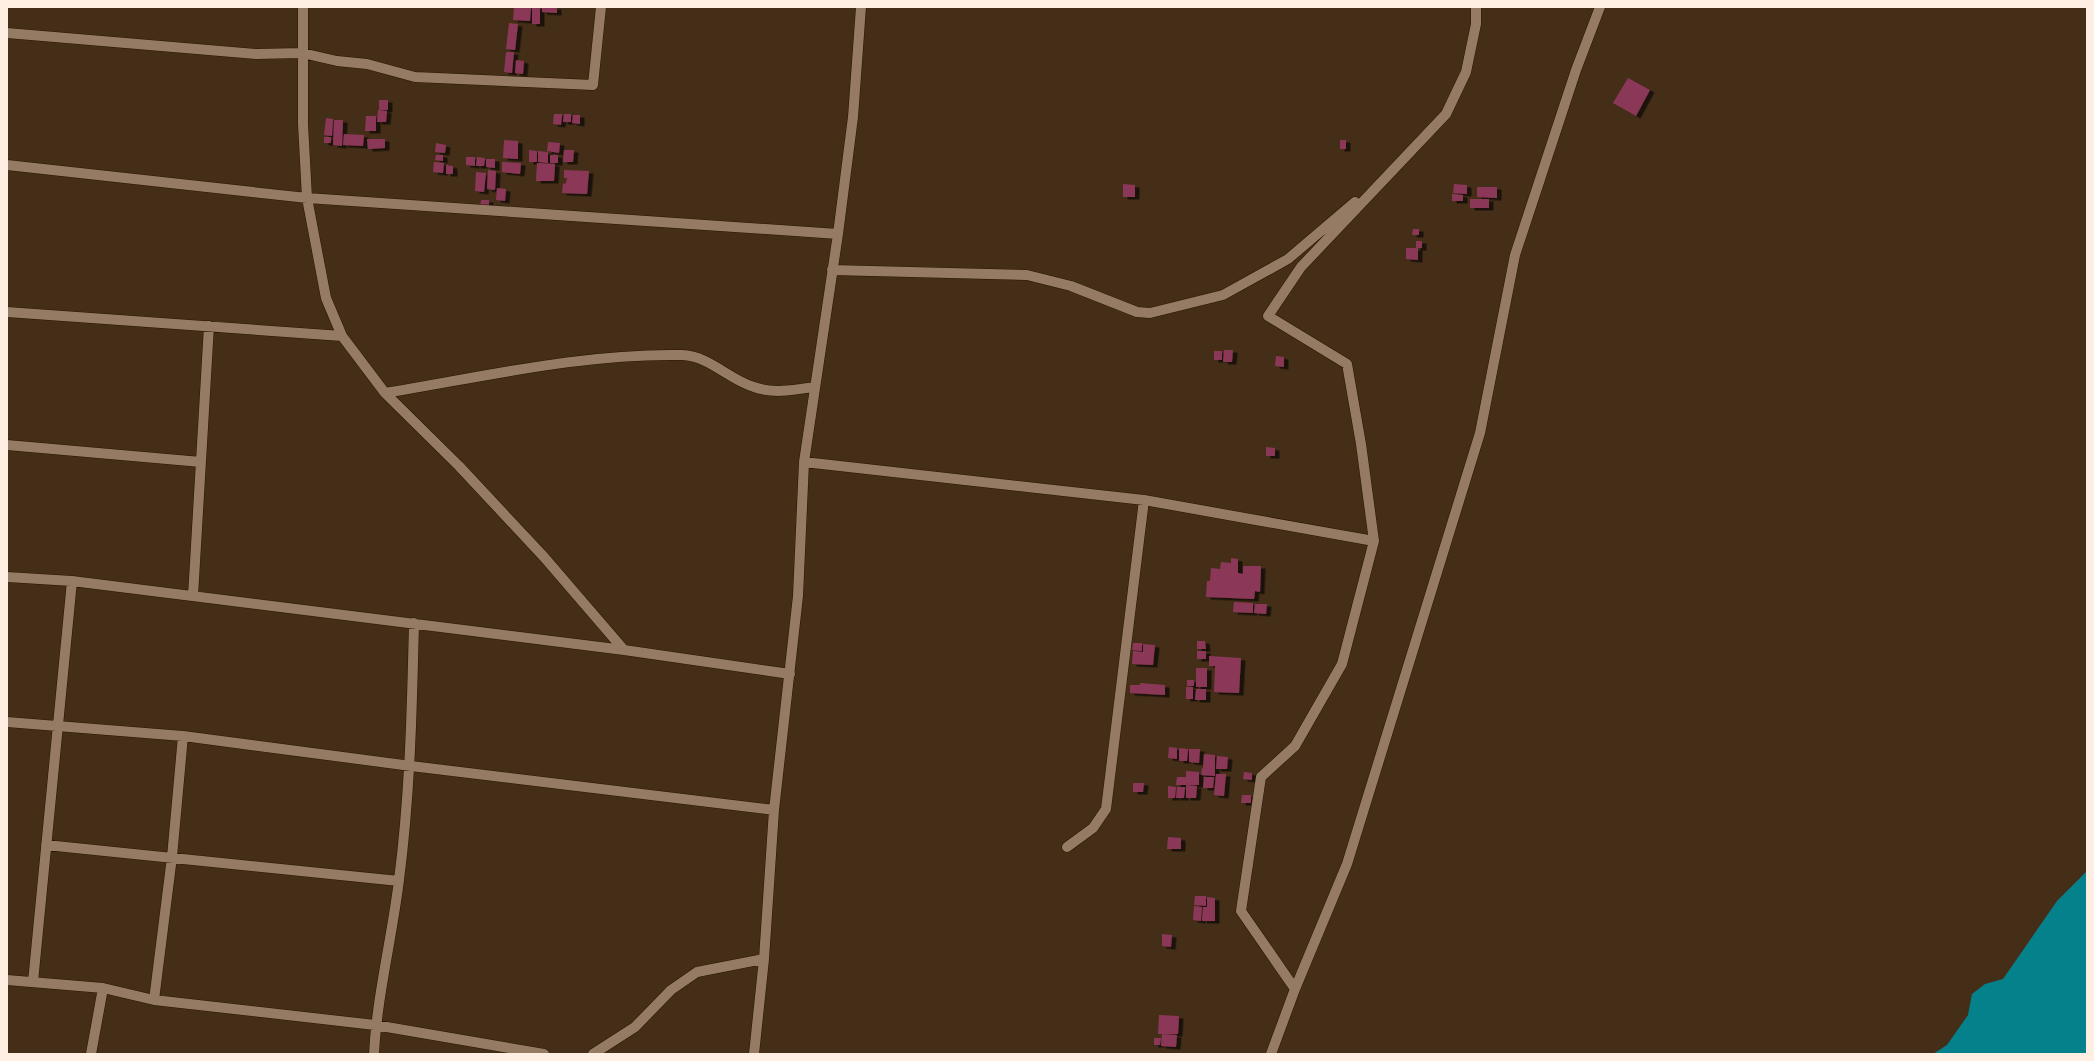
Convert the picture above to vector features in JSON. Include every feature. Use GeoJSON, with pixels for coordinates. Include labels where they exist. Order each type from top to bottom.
{"type":"FeatureCollection","features":[{"type":"Feature","properties":{"kind":"street"},"geometry":{"type":"LineString","coordinates":[[303,7],[303,124],[307,198],[326,298],[342,336],[386,393],[459,466],[544,557],[624,650]]}},
{"type":"Feature","properties":{"kind":"street"},"geometry":{"type":"LineString","coordinates":[[7,33],[256,54],[302,53],[337,61],[367,64],[415,77],[593,85],[601,7]]}},
{"type":"Feature","properties":{"kind":"street"},"geometry":{"type":"LineString","coordinates":[[754,1054],[764,959],[774,810],[798,596],[804,462],[838,234],[853,117],[861,7]]}},
{"type":"Feature","properties":{"kind":"street"},"geometry":{"type":"LineString","coordinates":[[1295,989],[1241,911],[1261,777],[1295,746],[1342,664],[1374,541],[1361,444],[1347,364],[1268,316],[1301,267],[1446,114],[1466,72],[1476,24],[1476,7]]}},
{"type":"Feature","properties":{"kind":"street"},"geometry":{"type":"LineString","coordinates":[[1271,1054],[1295,989],[1347,864],[1480,433],[1515,255],[1576,70],[1600,7]]}},
{"type":"Feature","properties":{"kind":"street"},"geometry":{"type":"LineString","coordinates":[[7,165],[307,198],[838,234]]}},
{"type":"Feature","properties":{"kind":"street"},"geometry":{"type":"LineString","coordinates":[[832,270],[1027,275],[1071,286],[1137,312],[1150,313],[1223,295],[1288,259],[1382,180]]}},
{"type":"Feature","properties":{"kind":"street"},"geometry":{"type":"LineString","coordinates":[[7,312],[342,336]]}},
{"type":"Feature","properties":{"kind":"street"},"geometry":{"type":"LineString","coordinates":[[193,596],[210,326]]}},
{"type":"Feature","properties":{"kind":"street"},"geometry":{"type":"LineString","coordinates":[[386,393],[569,362],[655,356],[685,356],[710,363],[740,382],[765,391],[814,387]]}},
{"type":"Feature","properties":{"kind":"street"},"geometry":{"type":"LineString","coordinates":[[7,445],[201,462]]}},
{"type":"Feature","properties":{"kind":"street"},"geometry":{"type":"LineString","coordinates":[[804,462],[1144,500],[1374,541]]}},
{"type":"Feature","properties":{"kind":"street"},"geometry":{"type":"LineString","coordinates":[[1067,847],[1093,828],[1106,809],[1144,500]]}},
{"type":"Feature","properties":{"kind":"street"},"geometry":{"type":"LineString","coordinates":[[7,576],[72,581],[193,596],[624,650],[790,674]]}},
{"type":"Feature","properties":{"kind":"street"},"geometry":{"type":"LineString","coordinates":[[33,982],[72,581]]}},
{"type":"Feature","properties":{"kind":"street"},"geometry":{"type":"LineString","coordinates":[[374,1054],[376,1025],[399,881],[411,766],[414,624]]}},
{"type":"Feature","properties":{"kind":"street"},"geometry":{"type":"LineString","coordinates":[[7,722],[183,736],[411,766],[774,810]]}},
{"type":"Feature","properties":{"kind":"street"},"geometry":{"type":"LineString","coordinates":[[154,1000],[172,857],[183,736]]}},
{"type":"Feature","properties":{"kind":"street"},"geometry":{"type":"LineString","coordinates":[[46,846],[172,857],[399,881]]}},
{"type":"Feature","properties":{"kind":"street"},"geometry":{"type":"LineString","coordinates":[[592,1054],[635,1027],[671,990],[697,972],[764,959]]}},
{"type":"Feature","properties":{"kind":"street"},"geometry":{"type":"LineString","coordinates":[[7,980],[103,988],[154,1000],[376,1025],[544,1054]]}},
{"type":"Feature","properties":{"kind":"street"},"geometry":{"type":"LineString","coordinates":[[91,1054],[103,988]]}},
{"type":"Feature","properties":{"kind":"water"},"geometry":{"type":"Polygon","coordinates":[[[2087,871],[2087,1054],[1933,1054],[1947,1045],[1968,1015],[1972,994],[1985,984],[2003,979],[2057,901],[2087,871]]]}},
{"type":"Feature","properties":{"kind":"building"},"geometry":{"type":"Polygon","coordinates":[[[514,7],[531,7],[530,21],[513,20],[514,7]]]}},
{"type":"Feature","properties":{"kind":"building"},"geometry":{"type":"Polygon","coordinates":[[[532,7],[540,7],[540,24],[532,24],[532,7]]]}},
{"type":"Feature","properties":{"kind":"building"},"geometry":{"type":"Polygon","coordinates":[[[542,7],[557,7],[557,13],[542,12],[542,7]]]}},
{"type":"Feature","properties":{"kind":"building"},"geometry":{"type":"Polygon","coordinates":[[[509,23],[518,24],[515,50],[506,49],[509,23]]]}},
{"type":"Feature","properties":{"kind":"building"},"geometry":{"type":"Polygon","coordinates":[[[506,52],[514,52],[512,73],[504,72],[506,52]]]}},
{"type":"Feature","properties":{"kind":"building"},"geometry":{"type":"Polygon","coordinates":[[[516,60],[524,61],[523,74],[515,73],[516,60]]]}},
{"type":"Feature","properties":{"kind":"building"},"geometry":{"type":"Polygon","coordinates":[[[1628,78],[1650,90],[1636,116],[1613,103],[1628,78]]]}},
{"type":"Feature","properties":{"kind":"building"},"geometry":{"type":"Polygon","coordinates":[[[379,100],[388,100],[388,110],[379,110],[379,100]]]}},
{"type":"Feature","properties":{"kind":"building"},"geometry":{"type":"Polygon","coordinates":[[[378,110],[387,111],[386,122],[377,122],[378,110]]]}},
{"type":"Feature","properties":{"kind":"building"},"geometry":{"type":"Polygon","coordinates":[[[554,114],[562,114],[561,125],[553,124],[554,114]]]}},
{"type":"Feature","properties":{"kind":"building"},"geometry":{"type":"Polygon","coordinates":[[[564,114],[571,114],[571,122],[563,122],[564,114]]]}},
{"type":"Feature","properties":{"kind":"building"},"geometry":{"type":"Polygon","coordinates":[[[573,115],[580,115],[580,124],[572,123],[573,115]]]}},
{"type":"Feature","properties":{"kind":"building"},"geometry":{"type":"Polygon","coordinates":[[[366,116],[376,116],[376,131],[365,131],[366,116]]]}},
{"type":"Feature","properties":{"kind":"building"},"geometry":{"type":"Polygon","coordinates":[[[326,118],[333,119],[332,136],[324,135],[326,118]]]}},
{"type":"Feature","properties":{"kind":"building"},"geometry":{"type":"Polygon","coordinates":[[[334,120],[343,120],[342,146],[333,145],[334,120]]]}},
{"type":"Feature","properties":{"kind":"building"},"geometry":{"type":"Polygon","coordinates":[[[344,134],[364,135],[363,146],[343,145],[344,134]]]}},
{"type":"Feature","properties":{"kind":"building"},"geometry":{"type":"Polygon","coordinates":[[[324,137],[331,137],[331,143],[324,143],[324,137]]]}},
{"type":"Feature","properties":{"kind":"building"},"geometry":{"type":"Polygon","coordinates":[[[367,139],[385,139],[385,148],[368,149],[367,139]]]}},
{"type":"Feature","properties":{"kind":"building"},"geometry":{"type":"Polygon","coordinates":[[[504,140],[518,141],[518,159],[503,158],[504,140]]]}},
{"type":"Feature","properties":{"kind":"building"},"geometry":{"type":"Polygon","coordinates":[[[1340,140],[1346,140],[1346,149],[1340,149],[1340,140]]]}},
{"type":"Feature","properties":{"kind":"building"},"geometry":{"type":"Polygon","coordinates":[[[548,142],[560,143],[559,153],[548,151],[548,163],[538,162],[538,151],[547,152],[548,142]]]}},
{"type":"Feature","properties":{"kind":"building"},"geometry":{"type":"Polygon","coordinates":[[[436,143],[446,145],[445,153],[435,152],[436,143]]]}},
{"type":"Feature","properties":{"kind":"building"},"geometry":{"type":"Polygon","coordinates":[[[529,150],[537,151],[537,162],[529,162],[529,150]]]}},
{"type":"Feature","properties":{"kind":"building"},"geometry":{"type":"Polygon","coordinates":[[[564,150],[574,150],[573,162],[563,162],[564,150]]]}},
{"type":"Feature","properties":{"kind":"building"},"geometry":{"type":"Polygon","coordinates":[[[436,155],[443,155],[443,161],[435,160],[436,155]]]}},
{"type":"Feature","properties":{"kind":"building"},"geometry":{"type":"Polygon","coordinates":[[[550,155],[558,155],[558,163],[550,163],[550,155]]]}},
{"type":"Feature","properties":{"kind":"building"},"geometry":{"type":"Polygon","coordinates":[[[466,157],[475,157],[475,166],[466,165],[466,157]]]}},
{"type":"Feature","properties":{"kind":"building"},"geometry":{"type":"Polygon","coordinates":[[[477,157],[485,158],[484,166],[476,166],[477,157]]]}},
{"type":"Feature","properties":{"kind":"building"},"geometry":{"type":"Polygon","coordinates":[[[486,159],[495,159],[495,168],[486,167],[486,159]]]}},
{"type":"Feature","properties":{"kind":"building"},"geometry":{"type":"Polygon","coordinates":[[[434,162],[444,163],[443,173],[433,172],[434,162]]]}},
{"type":"Feature","properties":{"kind":"building"},"geometry":{"type":"Polygon","coordinates":[[[502,162],[521,163],[520,174],[502,172],[502,162]]]}},
{"type":"Feature","properties":{"kind":"building"},"geometry":{"type":"Polygon","coordinates":[[[537,163],[555,164],[554,181],[536,181],[537,163]]]}},
{"type":"Feature","properties":{"kind":"building"},"geometry":{"type":"Polygon","coordinates":[[[446,165],[453,166],[453,174],[446,174],[446,165]]]}},
{"type":"Feature","properties":{"kind":"building"},"geometry":{"type":"Polygon","coordinates":[[[488,170],[496,171],[495,190],[487,189],[488,170]]]}},
{"type":"Feature","properties":{"kind":"building"},"geometry":{"type":"Polygon","coordinates":[[[564,170],[589,171],[587,194],[562,193],[563,184],[566,183],[567,178],[564,178],[564,170]]]}},
{"type":"Feature","properties":{"kind":"building"},"geometry":{"type":"Polygon","coordinates":[[[476,172],[486,173],[484,192],[475,191],[476,172]]]}},
{"type":"Feature","properties":{"kind":"building"},"geometry":{"type":"Polygon","coordinates":[[[1123,184],[1135,185],[1135,197],[1123,197],[1123,184]]]}},
{"type":"Feature","properties":{"kind":"building"},"geometry":{"type":"Polygon","coordinates":[[[1454,184],[1467,185],[1467,194],[1453,193],[1454,184]]]}},
{"type":"Feature","properties":{"kind":"building"},"geometry":{"type":"Polygon","coordinates":[[[1477,187],[1497,187],[1497,198],[1477,197],[1477,187]]]}},
{"type":"Feature","properties":{"kind":"building"},"geometry":{"type":"Polygon","coordinates":[[[497,188],[506,189],[505,201],[496,200],[497,188]]]}},
{"type":"Feature","properties":{"kind":"building"},"geometry":{"type":"Polygon","coordinates":[[[1452,194],[1463,195],[1463,201],[1452,201],[1452,194]]]}},
{"type":"Feature","properties":{"kind":"building"},"geometry":{"type":"Polygon","coordinates":[[[1470,199],[1489,199],[1489,208],[1470,208],[1470,199]]]}},
{"type":"Feature","properties":{"kind":"building"},"geometry":{"type":"Polygon","coordinates":[[[481,200],[489,200],[489,208],[480,208],[481,200]]]}},
{"type":"Feature","properties":{"kind":"building"},"geometry":{"type":"Polygon","coordinates":[[[1413,229],[1419,229],[1419,235],[1412,235],[1413,229]]]}},
{"type":"Feature","properties":{"kind":"building"},"geometry":{"type":"Polygon","coordinates":[[[1416,241],[1422,241],[1422,248],[1416,248],[1416,241]]]}},
{"type":"Feature","properties":{"kind":"building"},"geometry":{"type":"Polygon","coordinates":[[[1406,248],[1418,248],[1418,260],[1406,259],[1406,248]]]}},
{"type":"Feature","properties":{"kind":"building"},"geometry":{"type":"Polygon","coordinates":[[[1224,350],[1233,350],[1232,362],[1223,362],[1224,350]]]}},
{"type":"Feature","properties":{"kind":"building"},"geometry":{"type":"Polygon","coordinates":[[[1214,351],[1222,351],[1222,360],[1214,360],[1214,351]]]}},
{"type":"Feature","properties":{"kind":"building"},"geometry":{"type":"Polygon","coordinates":[[[1276,356],[1284,357],[1284,367],[1275,366],[1276,356]]]}},
{"type":"Feature","properties":{"kind":"building"},"geometry":{"type":"Polygon","coordinates":[[[1266,447],[1275,448],[1275,456],[1266,456],[1266,447]]]}},
{"type":"Feature","properties":{"kind":"building"},"geometry":{"type":"Polygon","coordinates":[[[1231,558],[1238,559],[1238,573],[1243,574],[1243,566],[1261,566],[1260,592],[1255,591],[1254,599],[1206,597],[1207,581],[1210,581],[1211,568],[1220,569],[1221,562],[1231,563],[1231,558]]]}},
{"type":"Feature","properties":{"kind":"building"},"geometry":{"type":"Polygon","coordinates":[[[1234,602],[1253,603],[1253,613],[1233,612],[1234,602]]]}},
{"type":"Feature","properties":{"kind":"building"},"geometry":{"type":"Polygon","coordinates":[[[1255,604],[1267,604],[1266,614],[1254,613],[1255,604]]]}},
{"type":"Feature","properties":{"kind":"building"},"geometry":{"type":"Polygon","coordinates":[[[1197,641],[1205,641],[1206,649],[1197,649],[1197,641]]]}},
{"type":"Feature","properties":{"kind":"building"},"geometry":{"type":"Polygon","coordinates":[[[1133,643],[1142,643],[1142,651],[1132,650],[1133,643]]]}},
{"type":"Feature","properties":{"kind":"building"},"geometry":{"type":"Polygon","coordinates":[[[1143,644],[1155,645],[1153,665],[1132,664],[1133,651],[1143,652],[1143,644]]]}},
{"type":"Feature","properties":{"kind":"building"},"geometry":{"type":"Polygon","coordinates":[[[1197,651],[1206,651],[1206,659],[1197,659],[1197,651]]]}},
{"type":"Feature","properties":{"kind":"building"},"geometry":{"type":"Polygon","coordinates":[[[1209,656],[1241,658],[1239,693],[1214,692],[1215,666],[1209,666],[1209,656]]]}},
{"type":"Feature","properties":{"kind":"building"},"geometry":{"type":"Polygon","coordinates":[[[1196,668],[1207,668],[1207,687],[1196,687],[1196,668]]]}},
{"type":"Feature","properties":{"kind":"building"},"geometry":{"type":"Polygon","coordinates":[[[1187,680],[1194,680],[1194,686],[1187,686],[1187,680]]]}},
{"type":"Feature","properties":{"kind":"building"},"geometry":{"type":"Polygon","coordinates":[[[1140,683],[1165,685],[1165,695],[1130,693],[1130,685],[1140,685],[1140,683]]]}},
{"type":"Feature","properties":{"kind":"building"},"geometry":{"type":"Polygon","coordinates":[[[1186,687],[1193,687],[1193,699],[1186,699],[1186,687]]]}},
{"type":"Feature","properties":{"kind":"building"},"geometry":{"type":"Polygon","coordinates":[[[1196,689],[1206,689],[1206,700],[1195,700],[1196,689]]]}},
{"type":"Feature","properties":{"kind":"building"},"geometry":{"type":"Polygon","coordinates":[[[1169,747],[1177,748],[1177,759],[1168,758],[1169,747]]]}},
{"type":"Feature","properties":{"kind":"building"},"geometry":{"type":"Polygon","coordinates":[[[1179,748],[1188,749],[1187,761],[1179,761],[1179,748]]]}},
{"type":"Feature","properties":{"kind":"building"},"geometry":{"type":"Polygon","coordinates":[[[1189,749],[1200,749],[1199,763],[1189,762],[1189,749]]]}},
{"type":"Feature","properties":{"kind":"building"},"geometry":{"type":"Polygon","coordinates":[[[1204,754],[1215,755],[1215,776],[1201,775],[1202,768],[1210,769],[1203,768],[1204,754]]]}},
{"type":"Feature","properties":{"kind":"building"},"geometry":{"type":"Polygon","coordinates":[[[1217,756],[1228,757],[1227,769],[1216,769],[1217,756]]]}},
{"type":"Feature","properties":{"kind":"building"},"geometry":{"type":"Polygon","coordinates":[[[1186,771],[1199,772],[1199,785],[1176,785],[1177,777],[1186,777],[1186,771]]]}},
{"type":"Feature","properties":{"kind":"building"},"geometry":{"type":"Polygon","coordinates":[[[1244,772],[1252,773],[1252,780],[1243,779],[1244,772]]]}},
{"type":"Feature","properties":{"kind":"building"},"geometry":{"type":"Polygon","coordinates":[[[1216,774],[1226,774],[1224,796],[1214,795],[1216,774]]]}},
{"type":"Feature","properties":{"kind":"building"},"geometry":{"type":"Polygon","coordinates":[[[1204,777],[1214,777],[1213,788],[1203,788],[1204,777]]]}},
{"type":"Feature","properties":{"kind":"building"},"geometry":{"type":"Polygon","coordinates":[[[1133,783],[1144,783],[1143,792],[1133,792],[1133,783]]]}},
{"type":"Feature","properties":{"kind":"building"},"geometry":{"type":"Polygon","coordinates":[[[1186,785],[1197,786],[1196,798],[1186,798],[1186,785]]]}},
{"type":"Feature","properties":{"kind":"building"},"geometry":{"type":"Polygon","coordinates":[[[1168,786],[1176,787],[1175,798],[1168,798],[1168,786]]]}},
{"type":"Feature","properties":{"kind":"building"},"geometry":{"type":"Polygon","coordinates":[[[1177,787],[1185,787],[1184,798],[1176,798],[1177,787]]]}},
{"type":"Feature","properties":{"kind":"building"},"geometry":{"type":"Polygon","coordinates":[[[1242,795],[1251,795],[1251,803],[1241,803],[1242,795]]]}},
{"type":"Feature","properties":{"kind":"building"},"geometry":{"type":"Polygon","coordinates":[[[1168,837],[1181,838],[1181,849],[1167,849],[1168,837]]]}},
{"type":"Feature","properties":{"kind":"building"},"geometry":{"type":"Polygon","coordinates":[[[1195,896],[1206,896],[1206,906],[1194,905],[1195,896]]]}},
{"type":"Feature","properties":{"kind":"building"},"geometry":{"type":"Polygon","coordinates":[[[1207,897],[1215,898],[1215,921],[1202,921],[1203,907],[1207,907],[1207,897]]]}},
{"type":"Feature","properties":{"kind":"building"},"geometry":{"type":"Polygon","coordinates":[[[1194,906],[1202,907],[1201,921],[1193,920],[1194,906]]]}},
{"type":"Feature","properties":{"kind":"building"},"geometry":{"type":"Polygon","coordinates":[[[1162,934],[1172,935],[1171,947],[1162,946],[1162,934]]]}},
{"type":"Feature","properties":{"kind":"building"},"geometry":{"type":"Polygon","coordinates":[[[1159,1015],[1179,1016],[1178,1034],[1158,1034],[1159,1015]]]}},
{"type":"Feature","properties":{"kind":"building"},"geometry":{"type":"Polygon","coordinates":[[[1162,1034],[1177,1035],[1176,1047],[1161,1046],[1162,1034]]]}},
{"type":"Feature","properties":{"kind":"building"},"geometry":{"type":"Polygon","coordinates":[[[1154,1038],[1161,1038],[1160,1045],[1154,1045],[1154,1038]]]}}]}
